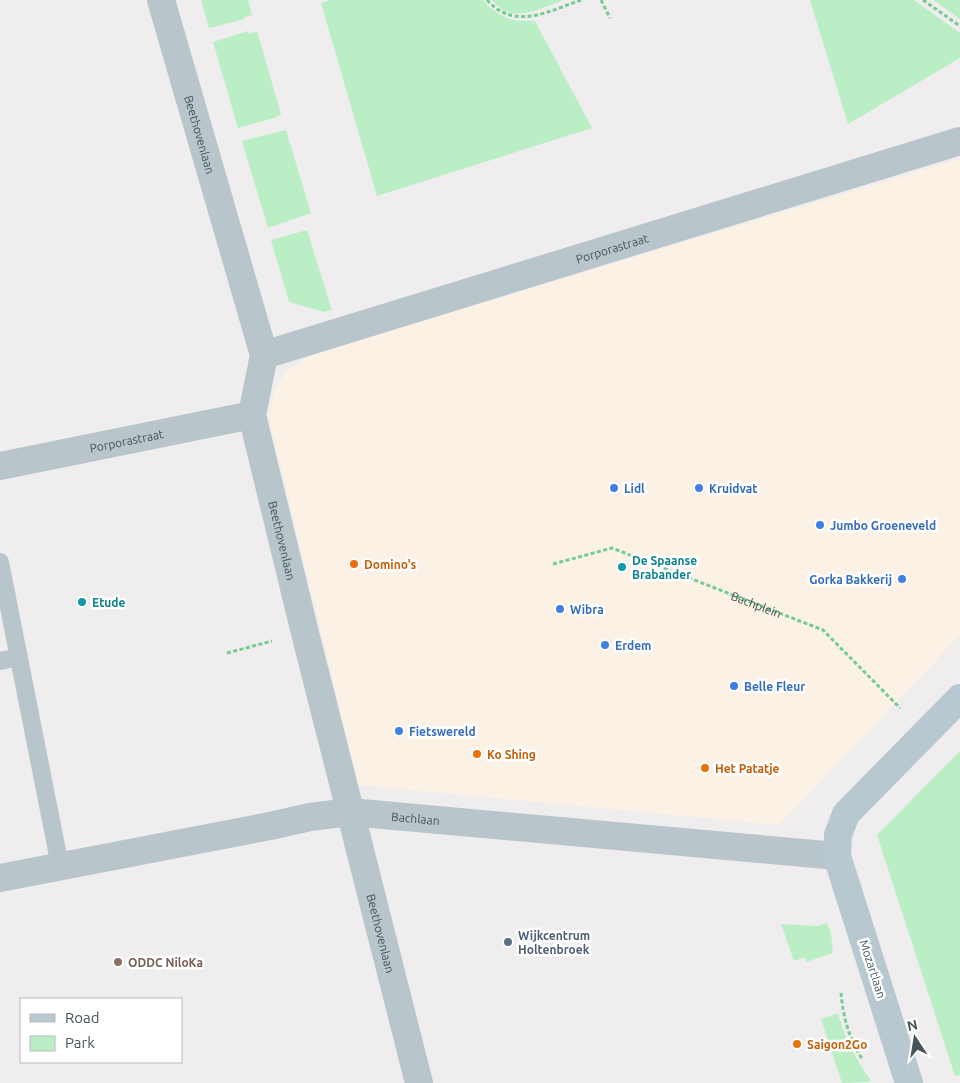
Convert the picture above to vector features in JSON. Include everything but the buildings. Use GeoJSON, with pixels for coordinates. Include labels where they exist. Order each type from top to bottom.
{"type":"FeatureCollection","features":[{"type":"Feature","properties":{"kind":"street","name":"Beethovenlaan"},"geometry":{"type":"LineString","coordinates":[[161,0],[264,356],[252,415],[419,1083]]}},
{"type":"Feature","properties":{"kind":"street","name":"Porporastraat"},"geometry":{"type":"LineString","coordinates":[[264,356],[960,142]]}},
{"type":"Feature","properties":{"kind":"street","name":"Porporastraat"},"geometry":{"type":"LineString","coordinates":[[0,466],[252,415]]}},
{"type":"Feature","properties":{"kind":"street"},"geometry":{"type":"LineString","coordinates":[[837,856],[838,835],[846,814],[960,698]]}},
{"type":"Feature","properties":{"kind":"street","name":"Bachlaan"},"geometry":{"type":"LineString","coordinates":[[0,878],[310,817],[350,812],[837,856]]}},
{"type":"Feature","properties":{"kind":"street","name":"Mozartlaan"},"geometry":{"type":"LineString","coordinates":[[837,856],[909,1083]]}},
{"type":"Feature","properties":{"kind":"lane"},"geometry":{"type":"LineString","coordinates":[[0,562],[60,866]]}},
{"type":"Feature","properties":{"kind":"lane"},"geometry":{"type":"LineString","coordinates":[[0,661],[19,657]]}},
{"type":"Feature","properties":{"kind":"path"},"geometry":{"type":"LineString","coordinates":[[487,0],[501,13],[518,18],[538,15],[581,0]]}},
{"type":"Feature","properties":{"kind":"path"},"geometry":{"type":"LineString","coordinates":[[601,0],[610,18]]}},
{"type":"Feature","properties":{"kind":"path"},"geometry":{"type":"LineString","coordinates":[[923,0],[960,26]]}},
{"type":"Feature","properties":{"kind":"path","name":"Bachplein"},"geometry":{"type":"LineString","coordinates":[[553,564],[612,548],[823,630],[926,733]]}},
{"type":"Feature","properties":{"kind":"shaded area"},"geometry":{"type":"Polygon","coordinates":[[[960,159],[960,635],[779,825],[359,785],[268,415],[275,390],[286,372],[310,355],[960,159]]]}},
{"type":"Feature","properties":{"kind":"green space"},"geometry":{"type":"Polygon","coordinates":[[[201,0],[248,0],[252,15],[244,17],[245,19],[209,28],[201,0]]]}},
{"type":"Feature","properties":{"kind":"green space"},"geometry":{"type":"Polygon","coordinates":[[[330,0],[483,0],[494,11],[506,17],[520,21],[535,21],[592,128],[377,196],[321,3],[330,0]]]}},
{"type":"Feature","properties":{"kind":"green space"},"geometry":{"type":"Polygon","coordinates":[[[492,0],[564,0],[526,13],[517,14],[500,8],[492,0]]]}},
{"type":"Feature","properties":{"kind":"green space"},"geometry":{"type":"Polygon","coordinates":[[[810,0],[914,0],[960,33],[960,58],[848,124],[810,0]]]}},
{"type":"Feature","properties":{"kind":"green space"},"geometry":{"type":"Polygon","coordinates":[[[933,0],[960,0],[960,19],[933,0]]]}},
{"type":"Feature","properties":{"kind":"green space"},"geometry":{"type":"Polygon","coordinates":[[[248,31],[249,34],[257,31],[281,114],[274,118],[238,128],[213,42],[248,31]]]}},
{"type":"Feature","properties":{"kind":"green space"},"geometry":{"type":"Polygon","coordinates":[[[286,130],[311,213],[268,228],[242,141],[286,130]]]}},
{"type":"Feature","properties":{"kind":"green space"},"geometry":{"type":"Polygon","coordinates":[[[307,230],[332,310],[324,312],[289,302],[271,240],[307,230]]]}},
{"type":"Feature","properties":{"kind":"green space"},"geometry":{"type":"Polygon","coordinates":[[[960,751],[960,1075],[955,1076],[877,835],[960,751]]]}},
{"type":"Feature","properties":{"kind":"green space"},"geometry":{"type":"Polygon","coordinates":[[[827,923],[831,933],[833,953],[806,962],[805,957],[794,961],[781,924],[817,926],[827,923]]]}},
{"type":"Feature","properties":{"kind":"green space"},"geometry":{"type":"Polygon","coordinates":[[[838,1013],[851,1048],[871,1081],[842,1083],[821,1019],[838,1013]]]}},
{"type":"Feature","properties":{"kind":"place","name":"Lidl"},"geometry":{"type":"Point","coordinates":[614,488]}},
{"type":"Feature","properties":{"kind":"place","name":"Kruidvat"},"geometry":{"type":"Point","coordinates":[699,488]}},
{"type":"Feature","properties":{"kind":"place","name":"Jumbo Groeneveld"},"geometry":{"type":"Point","coordinates":[820,525]}},
{"type":"Feature","properties":{"kind":"place","name":"Domino's"},"geometry":{"type":"Point","coordinates":[354,564]}},
{"type":"Feature","properties":{"kind":"place","name":"De Spaanse Brabander"},"geometry":{"type":"Point","coordinates":[622,567]}},
{"type":"Feature","properties":{"kind":"place","name":"Gorka Bakkerij"},"geometry":{"type":"Point","coordinates":[902,579]}},
{"type":"Feature","properties":{"kind":"place","name":"Etude"},"geometry":{"type":"Point","coordinates":[82,602]}},
{"type":"Feature","properties":{"kind":"place","name":"Wibra"},"geometry":{"type":"Point","coordinates":[560,609]}},
{"type":"Feature","properties":{"kind":"place","name":"Erdem"},"geometry":{"type":"Point","coordinates":[605,645]}},
{"type":"Feature","properties":{"kind":"place","name":"Belle Fleur"},"geometry":{"type":"Point","coordinates":[734,686]}},
{"type":"Feature","properties":{"kind":"place","name":"Fietswereld"},"geometry":{"type":"Point","coordinates":[399,731]}},
{"type":"Feature","properties":{"kind":"place","name":"Ko Shing"},"geometry":{"type":"Point","coordinates":[477,754]}},
{"type":"Feature","properties":{"kind":"place","name":"Het Patatje"},"geometry":{"type":"Point","coordinates":[705,768]}},
{"type":"Feature","properties":{"kind":"place","name":"Wijkcentrum Holtenbroek"},"geometry":{"type":"Point","coordinates":[508,942]}},
{"type":"Feature","properties":{"kind":"place","name":"ODDC NiloKa"},"geometry":{"type":"Point","coordinates":[118,962]}},
{"type":"Feature","properties":{"kind":"place","name":"Saigon2Go"},"geometry":{"type":"Point","coordinates":[797,1044]}}]}
